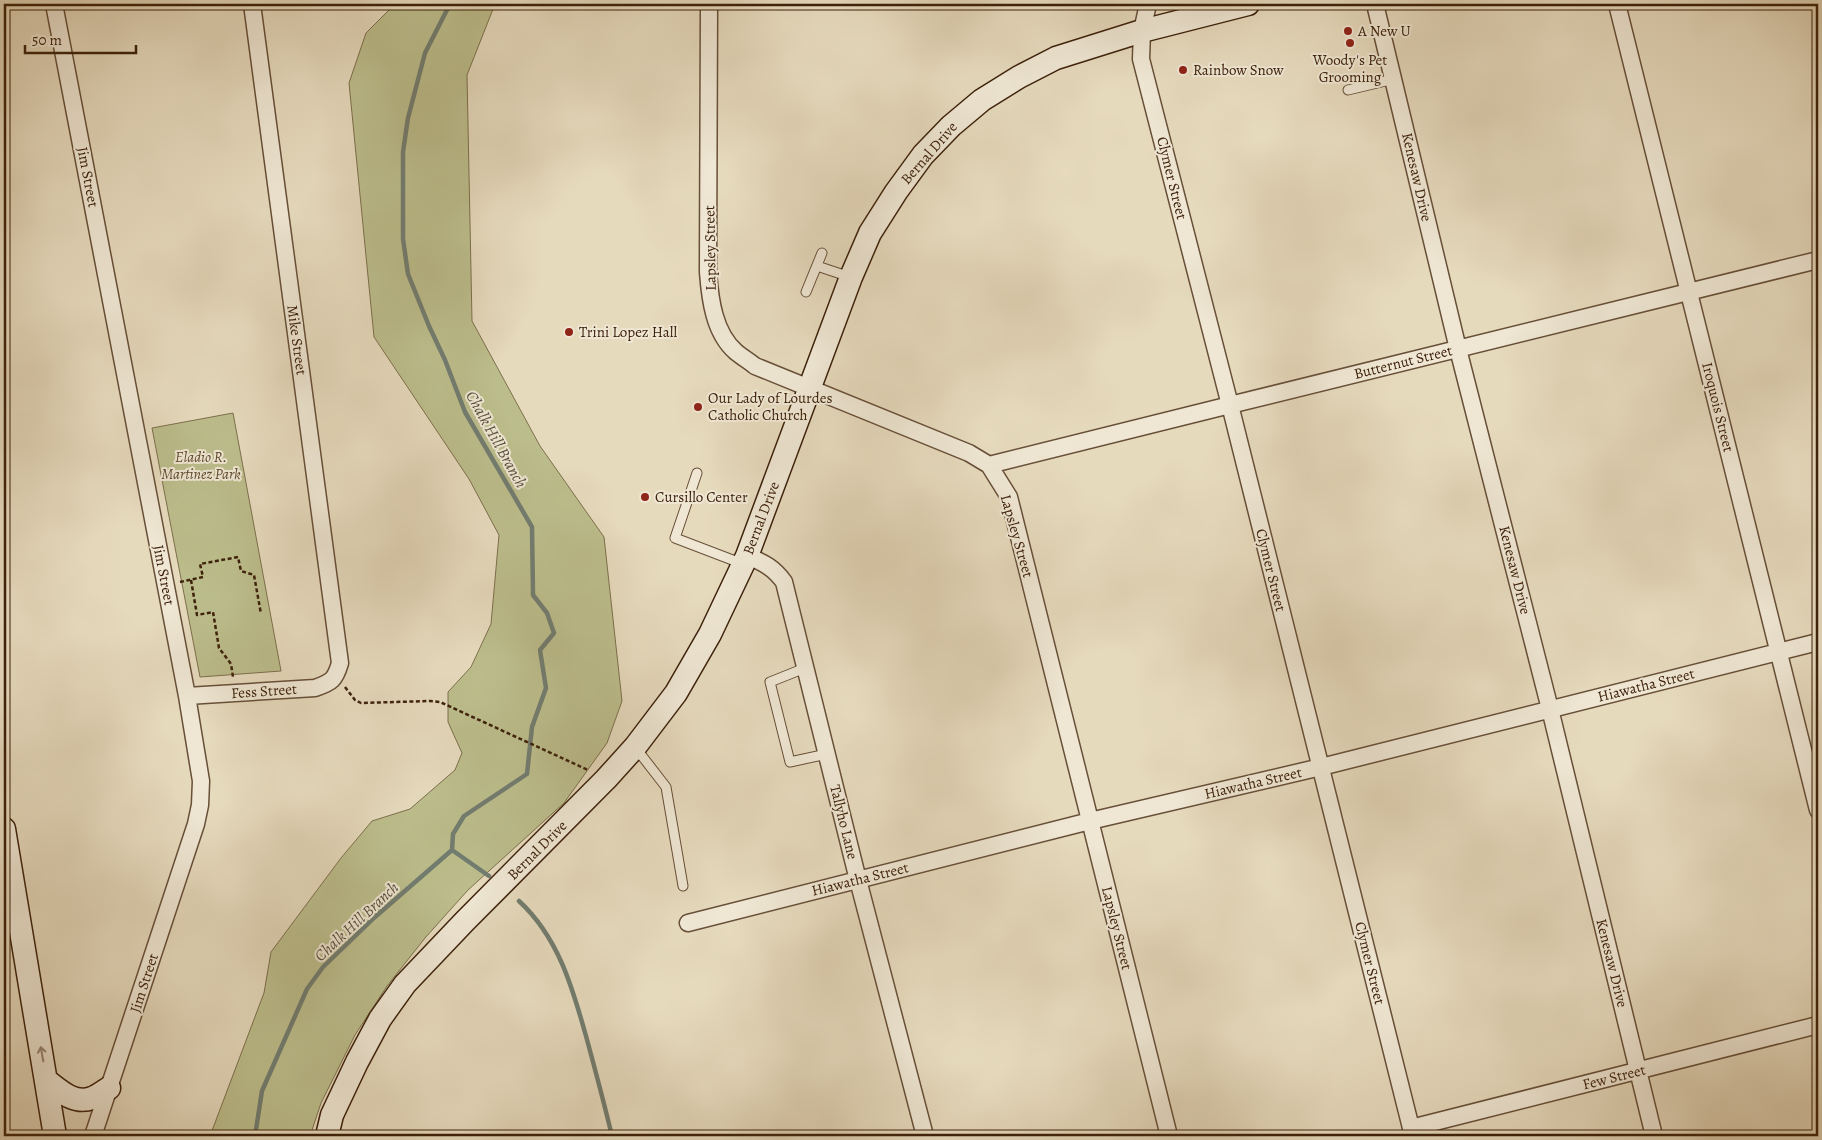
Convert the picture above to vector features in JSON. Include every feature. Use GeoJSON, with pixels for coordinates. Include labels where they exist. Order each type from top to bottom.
{"type":"FeatureCollection","features":[{"type":"Feature","properties":{"kind":"street","name":"Jim Street"},"geometry":{"type":"LineString","coordinates":[[54,4],[188,696],[201,781],[197,818],[93,1136]]}},
{"type":"Feature","properties":{"kind":"street","name":"Mike Street"},"geometry":{"type":"LineString","coordinates":[[252,4],[340,663],[336,676]]}},
{"type":"Feature","properties":{"kind":"street","name":"Lapsley Street"},"geometry":{"type":"LineString","coordinates":[[709,4],[708,272],[709,293],[714,314],[723,334],[735,351],[755,366],[969,453],[989,465],[1010,497],[1169,1136]]}},
{"type":"Feature","properties":{"kind":"street","name":"Clymer Street"},"geometry":{"type":"LineString","coordinates":[[1148,4],[1142,31],[1141,59],[1230,404],[1412,1132]]}},
{"type":"Feature","properties":{"kind":"street","name":"Kenesaw Drive"},"geometry":{"type":"LineString","coordinates":[[1375,4],[1458,349],[1550,709],[1654,1136]]}},
{"type":"Feature","properties":{"kind":"street","name":"Iroquois Street"},"geometry":{"type":"LineString","coordinates":[[1617,4],[1818,810]]}},
{"type":"Feature","properties":{"kind":"street","name":"Bernal Drive"},"geometry":{"type":"LineString","coordinates":[[327,1136],[332,1115],[357,1062],[380,1019],[405,984],[635,747],[676,693],[710,634],[745,560],[809,387],[870,232],[923,155],[951,126],[982,100],[1056,58],[1142,31],[1238,5]]}},
{"type":"Feature","properties":{"kind":"street","name":"Butternut Street"},"geometry":{"type":"LineString","coordinates":[[989,465],[1818,260]]}},
{"type":"Feature","properties":{"kind":"street","name":"Tallyho Lane"},"geometry":{"type":"LineString","coordinates":[[745,560],[764,563],[775,570],[784,582],[858,880],[925,1136]]}},
{"type":"Feature","properties":{"kind":"street","name":"Hiawatha Street"},"geometry":{"type":"LineString","coordinates":[[688,923],[1818,642]]}},
{"type":"Feature","properties":{"kind":"street","name":"Fess Street"},"geometry":{"type":"LineString","coordinates":[[188,696],[315,688],[329,683],[336,676]]}},
{"type":"Feature","properties":{"kind":"street"},"geometry":{"type":"LineString","coordinates":[[4,828],[55,1136]]}},
{"type":"Feature","properties":{"kind":"street","name":"Few Street"},"geometry":{"type":"LineString","coordinates":[[1412,1132],[1637,1071],[1818,1025]]}},
{"type":"Feature","properties":{"kind":"street"},"geometry":{"type":"LineString","coordinates":[[46,1080],[65,1095],[78,1099],[91,1099],[109,1088]]}},
{"type":"Feature","properties":{"kind":"lane"},"geometry":{"type":"LineString","coordinates":[[1348,90],[1394,79]]}},
{"type":"Feature","properties":{"kind":"lane"},"geometry":{"type":"LineString","coordinates":[[806,292],[822,253]]}},
{"type":"Feature","properties":{"kind":"lane"},"geometry":{"type":"LineString","coordinates":[[817,266],[851,277]]}},
{"type":"Feature","properties":{"kind":"lane"},"geometry":{"type":"LineString","coordinates":[[697,472],[676,538],[745,560]]}},
{"type":"Feature","properties":{"kind":"lane"},"geometry":{"type":"LineString","coordinates":[[806,668],[770,682],[790,762],[827,754]]}},
{"type":"Feature","properties":{"kind":"lane"},"geometry":{"type":"LineString","coordinates":[[635,747],[666,787],[682,886]]}},
{"type":"Feature","properties":{"kind":"path"},"geometry":{"type":"LineString","coordinates":[[176,582],[203,578],[200,564],[238,557],[241,571],[254,575],[261,614]]}},
{"type":"Feature","properties":{"kind":"path"},"geometry":{"type":"LineString","coordinates":[[191,580],[198,615],[213,612],[219,648],[231,664],[233,678],[229,680]]}},
{"type":"Feature","properties":{"kind":"path"},"geometry":{"type":"LineString","coordinates":[[336,676],[355,700],[361,703],[440,702],[591,772]]}},
{"type":"Feature","properties":{"kind":"green space"},"geometry":{"type":"Polygon","coordinates":[[[395,4],[495,4],[467,75],[472,321],[540,446],[604,537],[622,701],[607,743],[564,803],[468,890],[425,938],[387,986],[355,1035],[321,1103],[310,1136],[210,1136],[264,993],[271,952],[341,858],[372,821],[410,809],[455,770],[462,753],[448,722],[448,692],[471,667],[491,624],[499,535],[469,479],[374,337],[349,83],[366,33],[395,4]]]}},
{"type":"Feature","properties":{"kind":"green space","name":"Eladio R. Martinez Park"},"geometry":{"type":"Polygon","coordinates":[[[233,413],[281,671],[200,677],[152,428],[233,413]]]}},
{"type":"Feature","properties":{"kind":"waterway","name":"Chalk Hill Branch"},"geometry":{"type":"LineString","coordinates":[[450,4],[425,53],[408,118],[403,152],[403,239],[408,274],[465,412],[532,527],[533,595],[547,613],[554,633],[540,650],[546,688],[532,727],[527,774],[464,816],[453,834],[452,850],[489,876]]}},
{"type":"Feature","properties":{"kind":"waterway","name":"Chalk Hill Branch"},"geometry":{"type":"LineString","coordinates":[[255,1136],[262,1091],[307,989],[323,967],[375,917],[452,850]]}},
{"type":"Feature","properties":{"kind":"waterway","name":"Chalk Hill Branch"},"geometry":{"type":"LineString","coordinates":[[519,901],[544,930],[562,963],[586,1036],[612,1136]]}},
{"type":"Feature","properties":{"kind":"place","name":"A New U"},"geometry":{"type":"Point","coordinates":[1348,31]}},
{"type":"Feature","properties":{"kind":"place","name":"Woody's Pet Grooming"},"geometry":{"type":"Point","coordinates":[1350,43]}},
{"type":"Feature","properties":{"kind":"place","name":"Rainbow Snow"},"geometry":{"type":"Point","coordinates":[1183,70]}},
{"type":"Feature","properties":{"kind":"place","name":"Trini Lopez Hall"},"geometry":{"type":"Point","coordinates":[569,332]}},
{"type":"Feature","properties":{"kind":"place","name":"Our Lady of Lourdes Catholic Church"},"geometry":{"type":"Point","coordinates":[698,407]}},
{"type":"Feature","properties":{"kind":"place","name":"Cursillo Center"},"geometry":{"type":"Point","coordinates":[645,497]}}]}
